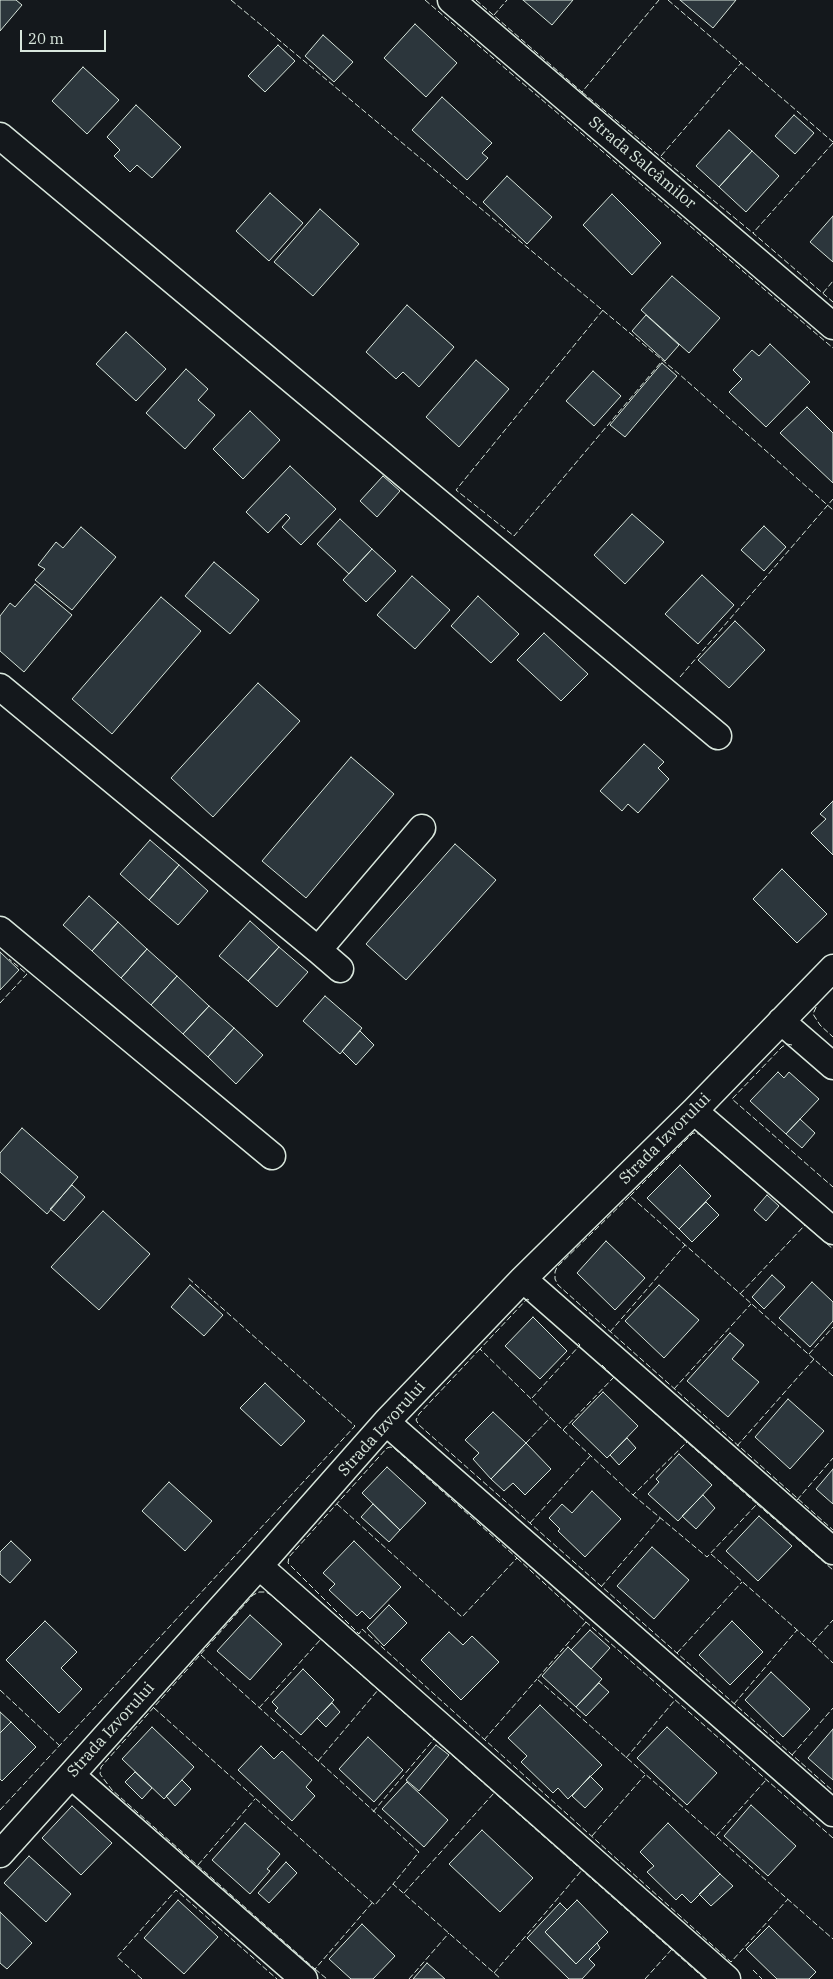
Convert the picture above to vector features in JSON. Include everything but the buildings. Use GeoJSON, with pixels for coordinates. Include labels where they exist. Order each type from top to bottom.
{"type":"FeatureCollection","features":[{"type":"Feature","properties":{"kind":"street","name":"Strada Salcâmilor"},"geometry":{"type":"LineString","coordinates":[[451,0],[833,326]]}},
{"type":"Feature","properties":{"kind":"street"},"geometry":{"type":"LineString","coordinates":[[0,136],[718,736]]}},
{"type":"Feature","properties":{"kind":"street"},"geometry":{"type":"LineString","coordinates":[[0,687],[340,968]]}},
{"type":"Feature","properties":{"kind":"street"},"geometry":{"type":"LineString","coordinates":[[318,950],[422,828]]}},
{"type":"Feature","properties":{"kind":"street"},"geometry":{"type":"LineString","coordinates":[[0,930],[272,1156]]}},
{"type":"Feature","properties":{"kind":"street","name":"Strada Izvorului"},"geometry":{"type":"LineString","coordinates":[[2,1847],[71,1775],[386,1422],[523,1279],[694,1111],[833,968]]}},
{"type":"Feature","properties":{"kind":"street"},"geometry":{"type":"LineString","coordinates":[[781,1021],[833,1066]]}},
{"type":"Feature","properties":{"kind":"street"},"geometry":{"type":"LineString","coordinates":[[694,1111],[833,1231]]}},
{"type":"Feature","properties":{"kind":"street"},"geometry":{"type":"LineString","coordinates":[[523,1279],[833,1551]]}},
{"type":"Feature","properties":{"kind":"street"},"geometry":{"type":"LineString","coordinates":[[386,1422],[833,1813]]}},
{"type":"Feature","properties":{"kind":"street"},"geometry":{"type":"LineString","coordinates":[[259,1566],[727,1979]]}},
{"type":"Feature","properties":{"kind":"street"},"geometry":{"type":"LineString","coordinates":[[71,1775],[304,1979]]}},
{"type":"Feature","properties":{"kind":"fence"},"geometry":{"type":"LineString","coordinates":[[231,0],[679,374],[833,510]]}},
{"type":"Feature","properties":{"kind":"fence"},"geometry":{"type":"LineString","coordinates":[[425,0],[833,348]]}},
{"type":"Feature","properties":{"kind":"fence"},"geometry":{"type":"LineString","coordinates":[[476,0],[582,92],[659,0]]}},
{"type":"Feature","properties":{"kind":"fence"},"geometry":{"type":"LineString","coordinates":[[494,15],[507,0]]}},
{"type":"Feature","properties":{"kind":"fence"},"geometry":{"type":"LineString","coordinates":[[668,0],[833,142]]}},
{"type":"Feature","properties":{"kind":"fence"},"geometry":{"type":"LineString","coordinates":[[661,156],[741,63]]}},
{"type":"Feature","properties":{"kind":"fence"},"geometry":{"type":"LineString","coordinates":[[582,92],[753,233]]}},
{"type":"Feature","properties":{"kind":"fence"},"geometry":{"type":"LineString","coordinates":[[833,143],[753,233],[833,302]]}},
{"type":"Feature","properties":{"kind":"fence"},"geometry":{"type":"LineString","coordinates":[[823,293],[833,281]]}},
{"type":"Feature","properties":{"kind":"fence"},"geometry":{"type":"LineString","coordinates":[[603,310],[456,490],[514,536],[662,361]]}},
{"type":"Feature","properties":{"kind":"fence"},"geometry":{"type":"LineString","coordinates":[[680,677],[833,499]]}},
{"type":"Feature","properties":{"kind":"fence"},"geometry":{"type":"LineString","coordinates":[[0,1003],[27,974],[9,959]]}},
{"type":"Feature","properties":{"kind":"fence"},"geometry":{"type":"LineString","coordinates":[[833,988],[818,1003],[813,1014],[820,1025],[833,1037]]}},
{"type":"Feature","properties":{"kind":"fence"},"geometry":{"type":"LineString","coordinates":[[792,1045],[787,1044],[782,1047],[732,1099],[833,1187]]}},
{"type":"Feature","properties":{"kind":"fence"},"geometry":{"type":"LineString","coordinates":[[630,1196],[693,1133],[699,1134],[833,1249]]}},
{"type":"Feature","properties":{"kind":"fence"},"geometry":{"type":"LineString","coordinates":[[833,1376],[630,1196],[557,1267],[555,1272],[555,1279],[558,1285],[833,1530]]}},
{"type":"Feature","properties":{"kind":"fence"},"geometry":{"type":"LineString","coordinates":[[740,1294],[805,1225]]}},
{"type":"Feature","properties":{"kind":"fence"},"geometry":{"type":"LineString","coordinates":[[610,1332],[685,1245]]}},
{"type":"Feature","properties":{"kind":"fence"},"geometry":{"type":"LineString","coordinates":[[0,1810],[355,1426],[187,1277]]}},
{"type":"Feature","properties":{"kind":"fence"},"geometry":{"type":"LineString","coordinates":[[529,1300],[527,1299],[480,1349],[563,1430],[614,1377],[602,1365]]}},
{"type":"Feature","properties":{"kind":"fence"},"geometry":{"type":"LineString","coordinates":[[674,1389],[751,1304]]}},
{"type":"Feature","properties":{"kind":"fence"},"geometry":{"type":"LineString","coordinates":[[809,1354],[833,1327]]}},
{"type":"Feature","properties":{"kind":"fence"},"geometry":{"type":"LineString","coordinates":[[532,1398],[580,1345],[578,1343]]}},
{"type":"Feature","properties":{"kind":"fence"},"geometry":{"type":"LineString","coordinates":[[480,1349],[419,1414],[416,1420],[419,1425],[833,1791]]}},
{"type":"Feature","properties":{"kind":"fence"},"geometry":{"type":"LineString","coordinates":[[737,1446],[814,1359]]}},
{"type":"Feature","properties":{"kind":"fence"},"geometry":{"type":"LineString","coordinates":[[563,1430],[633,1495],[687,1442],[614,1377]]}},
{"type":"Feature","properties":{"kind":"fence"},"geometry":{"type":"LineString","coordinates":[[526,1443],[551,1417]]}},
{"type":"Feature","properties":{"kind":"fence"},"geometry":{"type":"LineString","coordinates":[[633,1495],[707,1557],[757,1504],[687,1442]]}},
{"type":"Feature","properties":{"kind":"fence"},"geometry":{"type":"LineString","coordinates":[[337,1504],[462,1617],[517,1558],[394,1448],[390,1447],[387,1448],[289,1557],[288,1563],[359,1634],[362,1629],[731,1962],[788,1899]]}},
{"type":"Feature","properties":{"kind":"fence"},"geometry":{"type":"LineString","coordinates":[[530,1523],[591,1455]]}},
{"type":"Feature","properties":{"kind":"fence"},"geometry":{"type":"LineString","coordinates":[[797,1500],[833,1458]]}},
{"type":"Feature","properties":{"kind":"fence"},"geometry":{"type":"LineString","coordinates":[[757,1504],[833,1570]]}},
{"type":"Feature","properties":{"kind":"fence"},"geometry":{"type":"LineString","coordinates":[[601,1587],[661,1517]]}},
{"type":"Feature","properties":{"kind":"fence"},"geometry":{"type":"LineString","coordinates":[[711,1554],[812,1643],[833,1620]]}},
{"type":"Feature","properties":{"kind":"fence"},"geometry":{"type":"LineString","coordinates":[[517,1558],[586,1622],[833,1838]]}},
{"type":"Feature","properties":{"kind":"fence"},"geometry":{"type":"LineString","coordinates":[[677,1653],[742,1582]]}},
{"type":"Feature","properties":{"kind":"fence"},"geometry":{"type":"LineString","coordinates":[[372,1903],[315,1969],[112,1790],[100,1774],[101,1767],[253,1595],[259,1592],[266,1592],[271,1595],[705,1979]]}},
{"type":"Feature","properties":{"kind":"fence"},"geometry":{"type":"LineString","coordinates":[[586,1622],[537,1679],[833,1939]]}},
{"type":"Feature","properties":{"kind":"fence"},"geometry":{"type":"LineString","coordinates":[[734,1704],[797,1630]]}},
{"type":"Feature","properties":{"kind":"fence"},"geometry":{"type":"LineString","coordinates":[[259,1708],[321,1639]]}},
{"type":"Feature","properties":{"kind":"fence"},"geometry":{"type":"LineString","coordinates":[[812,1643],[833,1663]]}},
{"type":"Feature","properties":{"kind":"fence"},"geometry":{"type":"LineString","coordinates":[[201,1655],[419,1852],[393,1884]]}},
{"type":"Feature","properties":{"kind":"fence"},"geometry":{"type":"LineString","coordinates":[[484,1740],[537,1679]]}},
{"type":"Feature","properties":{"kind":"fence"},"geometry":{"type":"LineString","coordinates":[[0,1690],[60,1746]]}},
{"type":"Feature","properties":{"kind":"fence"},"geometry":{"type":"LineString","coordinates":[[318,1761],[378,1690]]}},
{"type":"Feature","properties":{"kind":"fence"},"geometry":{"type":"LineString","coordinates":[[626,1758],[675,1700]]}},
{"type":"Feature","properties":{"kind":"fence"},"geometry":{"type":"LineString","coordinates":[[154,1708],[375,1905],[393,1884],[501,1979]]}},
{"type":"Feature","properties":{"kind":"fence"},"geometry":{"type":"LineString","coordinates":[[792,1755],[833,1708]]}},
{"type":"Feature","properties":{"kind":"fence"},"geometry":{"type":"LineString","coordinates":[[373,1812],[434,1739]]}},
{"type":"Feature","properties":{"kind":"fence"},"geometry":{"type":"LineString","coordinates":[[592,1836],[645,1775]]}},
{"type":"Feature","properties":{"kind":"fence"},"geometry":{"type":"LineString","coordinates":[[716,1836],[766,1780]]}},
{"type":"Feature","properties":{"kind":"fence"},"geometry":{"type":"LineString","coordinates":[[404,1893],[494,1793]]}},
{"type":"Feature","properties":{"kind":"fence"},"geometry":{"type":"LineString","coordinates":[[198,1865],[255,1799]]}},
{"type":"Feature","properties":{"kind":"fence"},"geometry":{"type":"LineString","coordinates":[[494,1973],[582,1870]]}},
{"type":"Feature","properties":{"kind":"fence"},"geometry":{"type":"LineString","coordinates":[[142,1979],[117,1957],[176,1890],[277,1979]]}},
{"type":"Feature","properties":{"kind":"fence"},"geometry":{"type":"LineString","coordinates":[[409,1979],[449,1933]]}},
{"type":"Feature","properties":{"kind":"fence"},"geometry":{"type":"LineString","coordinates":[[645,1979],[672,1949]]}},
{"type":"Feature","properties":{"kind":"fence"},"geometry":{"type":"LineString","coordinates":[[315,1969],[327,1979]]}},
{"type":"Feature","properties":{"kind":"fence"},"geometry":{"type":"LineString","coordinates":[[753,1970],[762,1979]]}}]}
